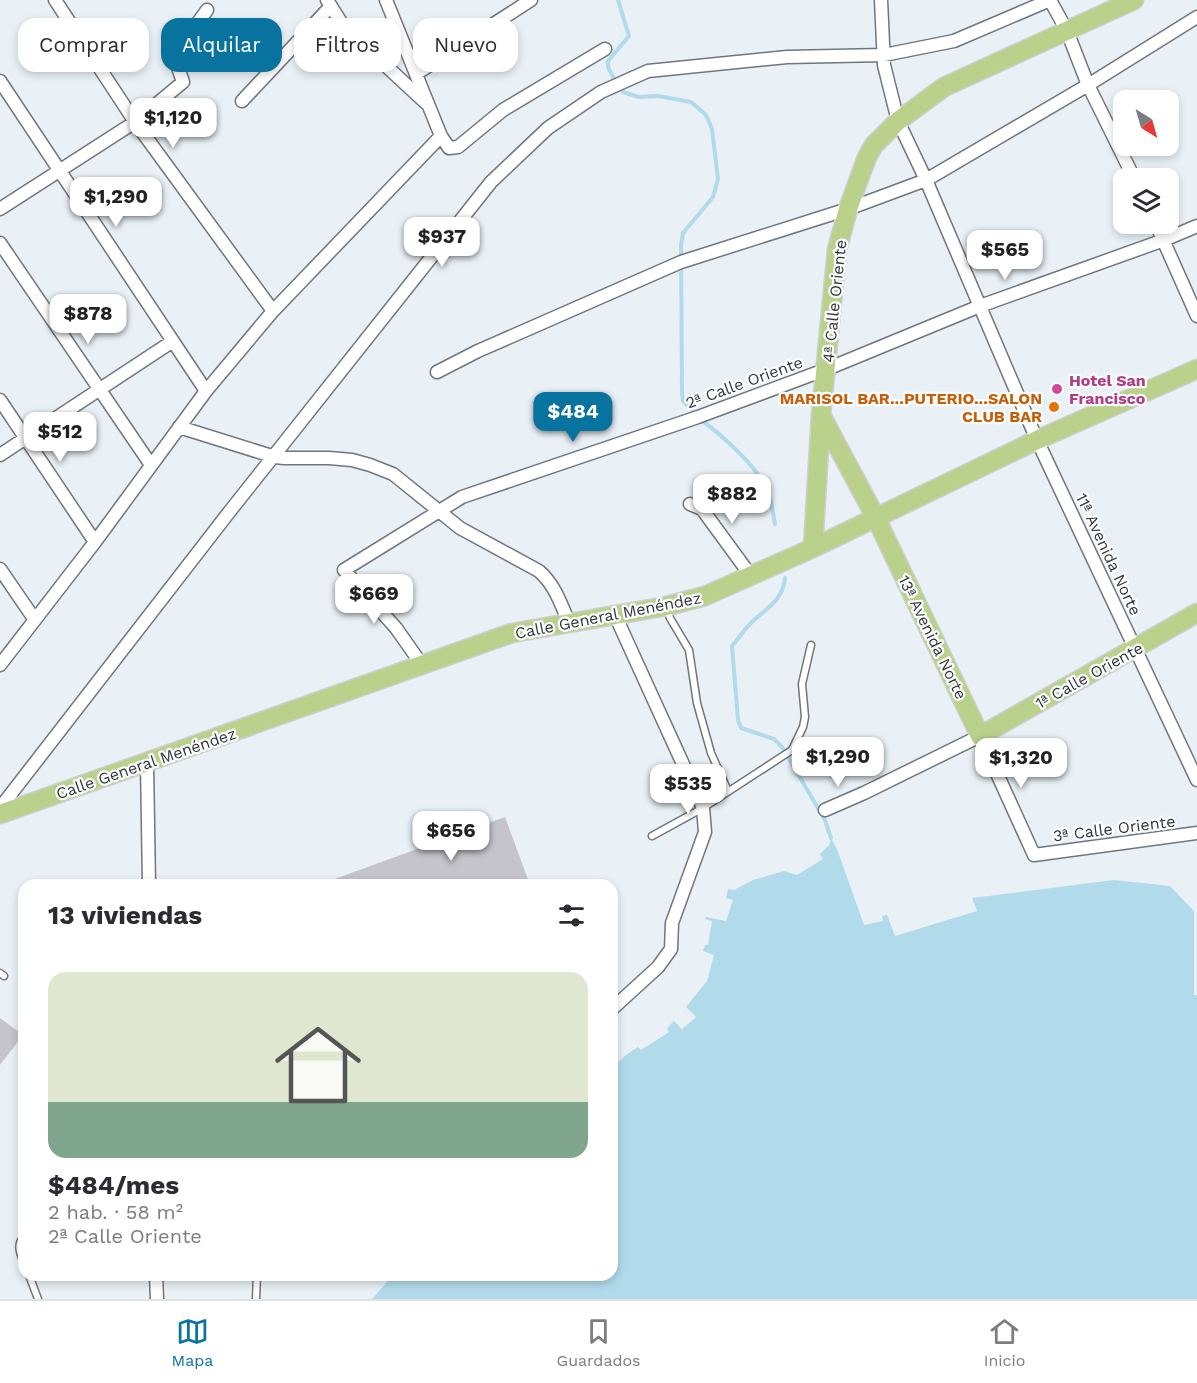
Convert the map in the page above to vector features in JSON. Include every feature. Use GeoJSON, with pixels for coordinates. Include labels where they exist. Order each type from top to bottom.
{"type":"FeatureCollection","features":[{"type":"Feature","properties":{"kind":"main road","name":"4ª Calle Oriente"},"geometry":{"type":"LineString","coordinates":[[813,548],[821,415],[837,250],[848,209],[867,157],[882,136],[898,121],[944,87],[1134,0]]}},
{"type":"Feature","properties":{"kind":"main road","name":"Calle General Menéndez"},"geometry":{"type":"LineString","coordinates":[[0,814],[512,633],[667,606],[705,596],[813,548],[1037,440],[1197,369]]}},
{"type":"Feature","properties":{"kind":"main road","name":"13ª Avenida Norte"},"geometry":{"type":"LineString","coordinates":[[821,415],[876,518],[980,736]]}},
{"type":"Feature","properties":{"kind":"main road","name":"1ª Calle Oriente"},"geometry":{"type":"LineString","coordinates":[[980,736],[1197,614]]}},
{"type":"Feature","properties":{"kind":"street"},"geometry":{"type":"LineString","coordinates":[[55,0],[135,122],[273,311]]}},
{"type":"Feature","properties":{"kind":"street"},"geometry":{"type":"LineString","coordinates":[[387,0],[441,136],[449,148],[458,147],[503,110],[605,49]]}},
{"type":"Feature","properties":{"kind":"street"},"geometry":{"type":"LineString","coordinates":[[416,74],[531,0]]}},
{"type":"Feature","properties":{"kind":"street","name":"11ª Avenida Norte"},"geometry":{"type":"LineString","coordinates":[[881,0],[884,65],[898,121],[926,180],[1037,440],[1197,780]]}},
{"type":"Feature","properties":{"kind":"street"},"geometry":{"type":"LineString","coordinates":[[0,808],[491,182],[548,128],[601,92],[648,71],[787,57],[884,55],[954,41],[1050,0],[1067,31],[1088,85],[1129,168]]}},
{"type":"Feature","properties":{"kind":"street"},"geometry":{"type":"LineString","coordinates":[[242,101],[329,3],[344,27],[429,106]]}},
{"type":"Feature","properties":{"kind":"street"},"geometry":{"type":"LineString","coordinates":[[0,209],[135,122],[183,82],[174,56],[207,10]]}},
{"type":"Feature","properties":{"kind":"street"},"geometry":{"type":"LineString","coordinates":[[437,372],[478,351],[681,262],[848,209],[926,180],[1088,85],[1197,17]]}},
{"type":"Feature","properties":{"kind":"street"},"geometry":{"type":"LineString","coordinates":[[0,81],[206,391]]}},
{"type":"Feature","properties":{"kind":"street"},"geometry":{"type":"LineString","coordinates":[[0,665],[95,542],[206,391],[273,311],[441,136]]}},
{"type":"Feature","properties":{"kind":"street","name":"2ª Calle Oriente"},"geometry":{"type":"LineString","coordinates":[[422,665],[396,628],[344,570],[462,497],[698,417],[827,369],[980,306],[1197,226]]}},
{"type":"Feature","properties":{"kind":"street"},"geometry":{"type":"LineString","coordinates":[[1161,234],[1197,316]]}},
{"type":"Feature","properties":{"kind":"street"},"geometry":{"type":"LineString","coordinates":[[0,243],[151,465]]}},
{"type":"Feature","properties":{"kind":"street"},"geometry":{"type":"LineString","coordinates":[[0,455],[172,340]]}},
{"type":"Feature","properties":{"kind":"street"},"geometry":{"type":"LineString","coordinates":[[0,400],[95,542]]}},
{"type":"Feature","properties":{"kind":"street"},"geometry":{"type":"LineString","coordinates":[[179,427],[284,459],[352,460],[393,474],[460,528],[539,571],[549,580],[555,590],[569,623]]}},
{"type":"Feature","properties":{"kind":"street"},"geometry":{"type":"LineString","coordinates":[[690,504],[702,509],[751,576]]}},
{"type":"Feature","properties":{"kind":"street"},"geometry":{"type":"LineString","coordinates":[[0,569],[35,620]]}},
{"type":"Feature","properties":{"kind":"street"},"geometry":{"type":"LineString","coordinates":[[615,615],[703,808],[705,832],[672,923],[671,949],[658,967],[618,1004]]}},
{"type":"Feature","properties":{"kind":"street"},"geometry":{"type":"LineString","coordinates":[[825,810],[864,794],[980,736]]}},
{"type":"Feature","properties":{"kind":"street","name":"13ª Avenida Norte"},"geometry":{"type":"LineString","coordinates":[[980,736],[1034,855]]}},
{"type":"Feature","properties":{"kind":"street"},"geometry":{"type":"LineString","coordinates":[[147,763],[149,879]]}},
{"type":"Feature","properties":{"kind":"street","name":"3ª Calle Oriente"},"geometry":{"type":"LineString","coordinates":[[1034,855],[1197,833]]}},
{"type":"Feature","properties":{"kind":"street"},"geometry":{"type":"LineString","coordinates":[[156,1281],[157,1299]]}},
{"type":"Feature","properties":{"kind":"lane"},"geometry":{"type":"LineString","coordinates":[[667,606],[670,618],[689,650],[697,704],[711,753],[728,791]]}},
{"type":"Feature","properties":{"kind":"lane"},"geometry":{"type":"LineString","coordinates":[[652,836],[703,808],[792,750],[803,727],[805,717],[802,684],[811,645]]}},
{"type":"Feature","properties":{"kind":"lane"},"geometry":{"type":"LineString","coordinates":[[30,1281],[38,1299]]}},
{"type":"Feature","properties":{"kind":"lane"},"geometry":{"type":"LineString","coordinates":[[256,1299],[258,1281]]}},
{"type":"Feature","properties":{"kind":"water"},"geometry":{"type":"Polygon","coordinates":[[[831,838],[864,925],[883,921],[882,916],[887,915],[895,936],[977,911],[972,898],[1114,880],[1170,886],[1194,911],[1194,995],[1197,995],[1197,1299],[372,1299],[388,1281],[618,1281],[618,1062],[638,1047],[641,1050],[669,1032],[667,1028],[674,1021],[682,1029],[696,1017],[686,1007],[707,981],[714,955],[703,951],[705,945],[708,945],[712,921],[705,919],[706,917],[726,921],[733,900],[726,898],[728,889],[734,890],[753,880],[784,871],[797,875],[823,859],[820,854],[830,844],[831,838]]]}},
{"type":"Feature","properties":{"kind":"building"},"geometry":{"type":"Polygon","coordinates":[[[505,817],[528,879],[335,879],[505,817]]]}},
{"type":"Feature","properties":{"kind":"building"},"geometry":{"type":"Polygon","coordinates":[[[0,1018],[18,1031],[18,1042],[0,1065],[0,1018]]]}},
{"type":"Feature","properties":{"kind":"waterway"},"geometry":{"type":"LineString","coordinates":[[618,0],[629,36],[608,61],[608,67],[618,87],[623,92],[639,97],[658,96],[691,102],[706,115],[712,129],[718,179],[713,197],[683,233],[681,245],[682,393],[683,401],[696,414]]}},
{"type":"Feature","properties":{"kind":"waterway"},"geometry":{"type":"LineString","coordinates":[[701,420],[729,443],[757,473],[768,492],[775,524]]}},
{"type":"Feature","properties":{"kind":"waterway"},"geometry":{"type":"LineString","coordinates":[[785,578],[784,586],[777,599],[748,626],[732,646],[738,720],[741,728],[774,739],[782,747],[825,820],[831,838]]}},
{"type":"Feature","properties":{"kind":"place","name":"Hotel San Francisco"},"geometry":{"type":"Point","coordinates":[1057,389]}},
{"type":"Feature","properties":{"kind":"place","name":"MARISOL BAR...PUTERIO...SALON CLUB BAR"},"geometry":{"type":"Point","coordinates":[1054,407]}}]}
